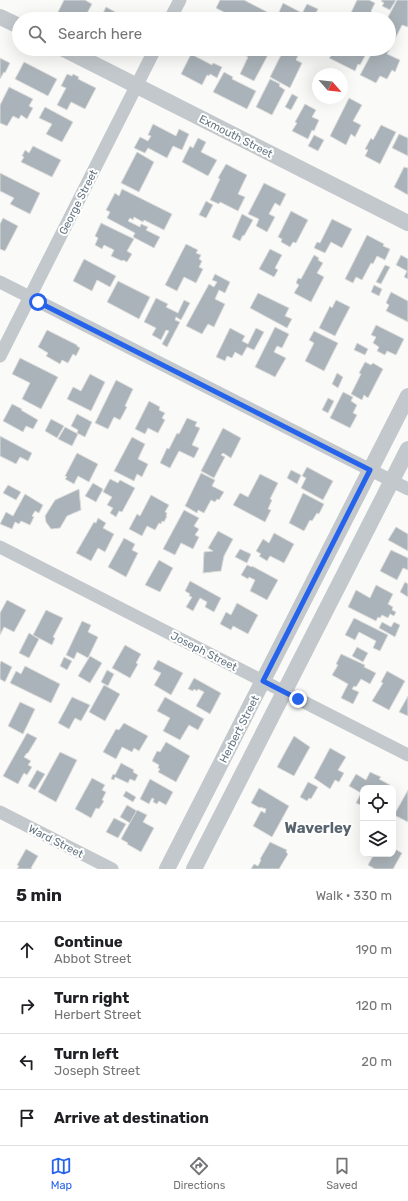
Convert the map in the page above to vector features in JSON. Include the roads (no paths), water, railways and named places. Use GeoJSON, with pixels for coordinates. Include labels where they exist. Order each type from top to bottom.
{"type":"FeatureCollection","features":[{"type":"Feature","properties":{"kind":"street"},"geometry":{"type":"LineString","coordinates":[[174,12],[180,0]]}},
{"type":"Feature","properties":{"kind":"street"},"geometry":{"type":"LineString","coordinates":[[0,17],[12,23]]}},
{"type":"Feature","properties":{"kind":"street","name":"Exmouth Street"},"geometry":{"type":"LineString","coordinates":[[78,56],[408,223]]}},
{"type":"Feature","properties":{"kind":"street","name":"George Street"},"geometry":{"type":"LineString","coordinates":[[0,356],[152,56]]}},
{"type":"Feature","properties":{"kind":"street"},"geometry":{"type":"LineString","coordinates":[[0,282],[408,490]]}},
{"type":"Feature","properties":{"kind":"street","name":"Herbert Street"},"geometry":{"type":"LineString","coordinates":[[167,869],[408,396]]}},
{"type":"Feature","properties":{"kind":"street"},"geometry":{"type":"LineString","coordinates":[[194,869],[408,449]]}},
{"type":"Feature","properties":{"kind":"street","name":"Joseph Street"},"geometry":{"type":"LineString","coordinates":[[0,547],[408,755]]}},
{"type":"Feature","properties":{"kind":"street","name":"Ward Street"},"geometry":{"type":"LineString","coordinates":[[0,812],[112,869]]}},
{"type":"Feature","properties":{"kind":"district","name":"Waverley"},"geometry":{"type":"Point","coordinates":[318,828]}}]}
